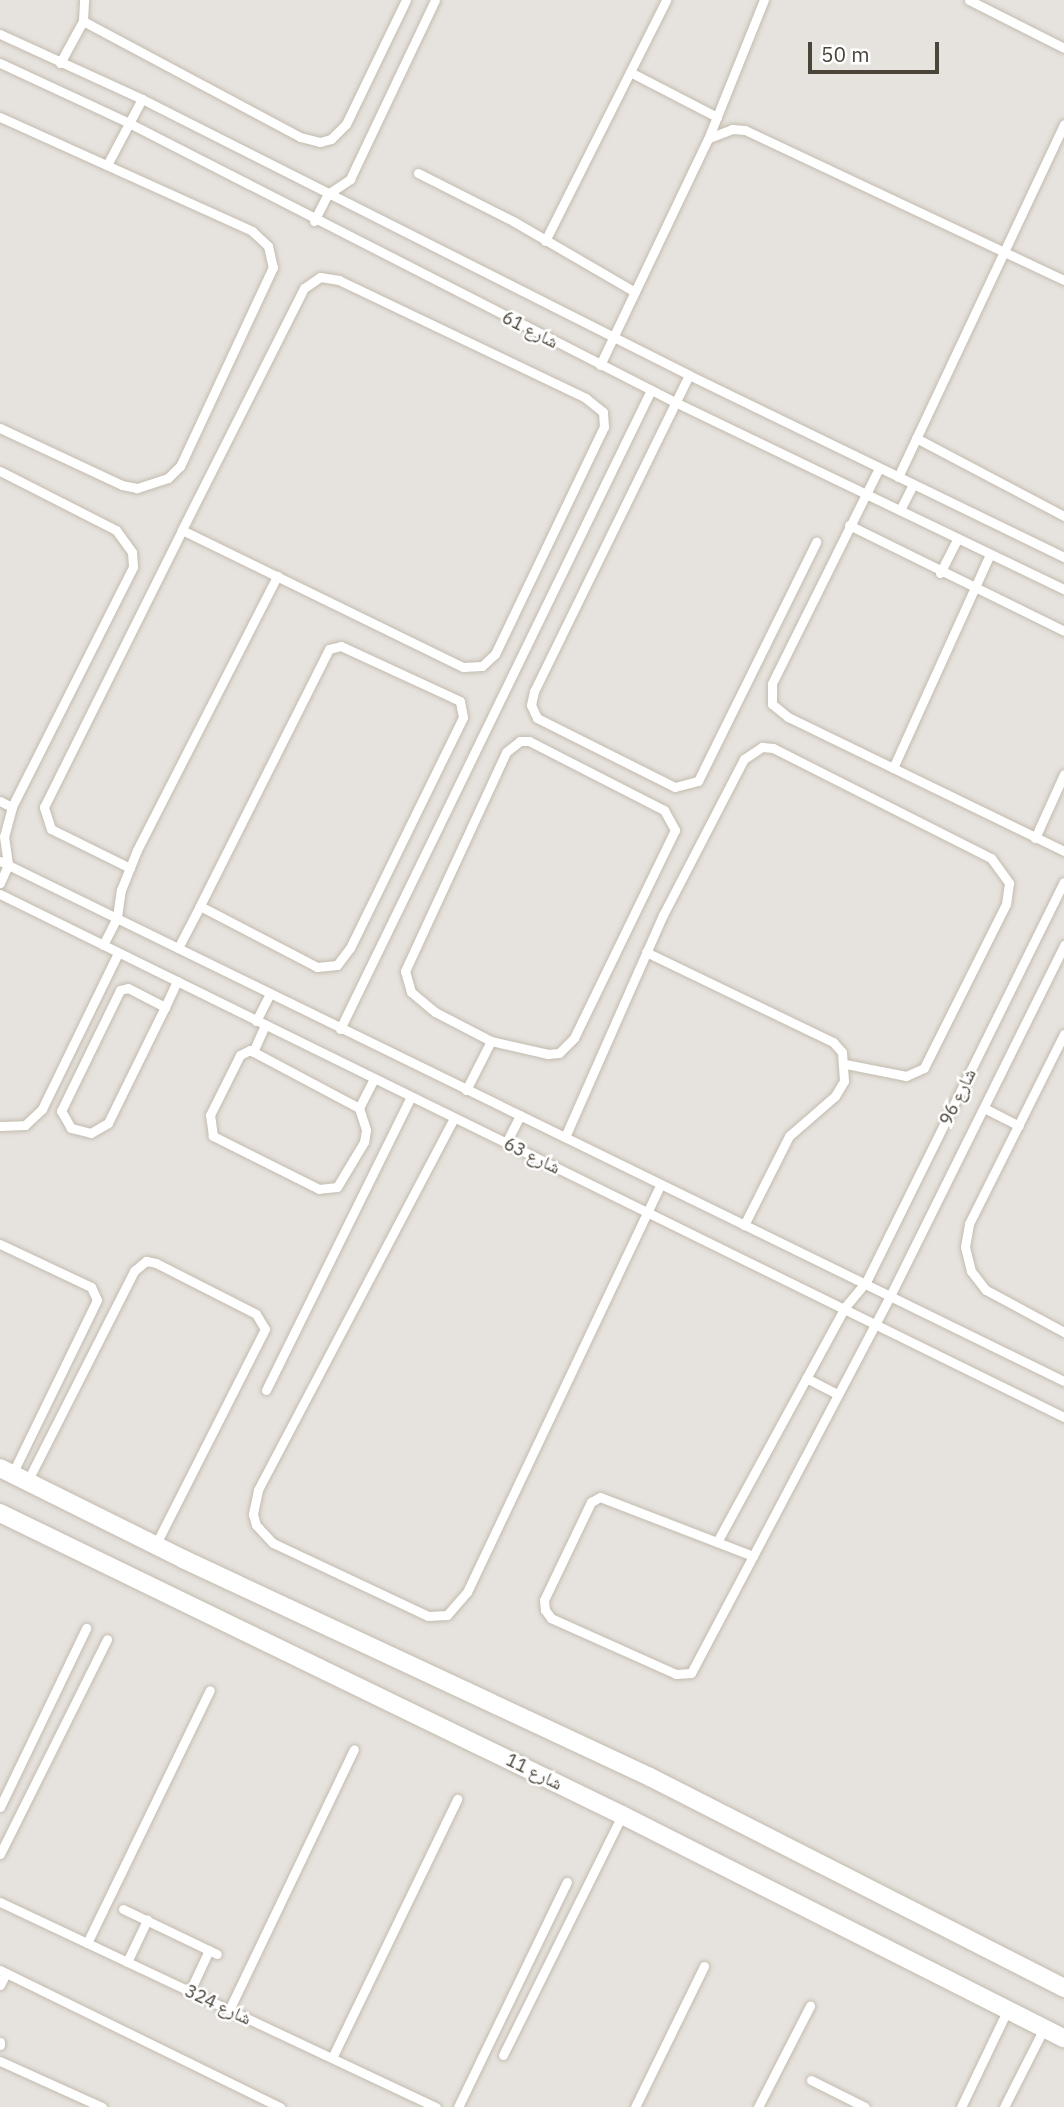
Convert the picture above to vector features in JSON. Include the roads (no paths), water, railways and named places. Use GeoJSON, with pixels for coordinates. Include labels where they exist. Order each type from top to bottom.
{"type":"FeatureCollection","features":[{"type":"Feature","properties":{"kind":"street"},"geometry":{"type":"LineString","coordinates":[[13,1475],[155,1546],[650,1777],[1064,1988]]}},
{"type":"Feature","properties":{"kind":"street","name":"شارع 11"},"geometry":{"type":"LineString","coordinates":[[0,1513],[622,1815],[1064,2038]]}},
{"type":"Feature","properties":{"kind":"lane"},"geometry":{"type":"LineString","coordinates":[[60,63],[83,21],[83,0]]}},
{"type":"Feature","properties":{"kind":"lane"},"geometry":{"type":"LineString","coordinates":[[83,21],[300,137],[320,142],[331,139],[346,124],[406,0]]}},
{"type":"Feature","properties":{"kind":"lane"},"geometry":{"type":"LineString","coordinates":[[314,222],[328,194],[350,179],[435,0]]}},
{"type":"Feature","properties":{"kind":"lane"},"geometry":{"type":"LineString","coordinates":[[545,240],[666,0]]}},
{"type":"Feature","properties":{"kind":"lane"},"geometry":{"type":"LineString","coordinates":[[600,365],[708,139],[764,0]]}},
{"type":"Feature","properties":{"kind":"lane"},"geometry":{"type":"LineString","coordinates":[[969,0],[1064,48]]}},
{"type":"Feature","properties":{"kind":"lane","name":"شارع 61"},"geometry":{"type":"LineString","coordinates":[[0,34],[142,99],[689,375],[1064,557]]}},
{"type":"Feature","properties":{"kind":"lane","name":"شارع 61"},"geometry":{"type":"LineString","coordinates":[[0,63],[129,123],[314,222],[600,365],[1064,589]]}},
{"type":"Feature","properties":{"kind":"lane"},"geometry":{"type":"LineString","coordinates":[[631,72],[717,117]]}},
{"type":"Feature","properties":{"kind":"lane"},"geometry":{"type":"LineString","coordinates":[[107,165],[142,99]]}},
{"type":"Feature","properties":{"kind":"lane"},"geometry":{"type":"LineString","coordinates":[[0,117],[261,237],[272,256],[268,280],[180,466],[168,478],[137,488],[122,485],[0,428]]}},
{"type":"Feature","properties":{"kind":"lane"},"geometry":{"type":"LineString","coordinates":[[898,477],[1064,124]]}},
{"type":"Feature","properties":{"kind":"lane"},"geometry":{"type":"LineString","coordinates":[[708,139],[719,132],[745,130],[1064,280]]}},
{"type":"Feature","properties":{"kind":"lane"},"geometry":{"type":"LineString","coordinates":[[418,173],[545,240],[635,292]]}},
{"type":"Feature","properties":{"kind":"lane"},"geometry":{"type":"LineString","coordinates":[[130,868],[51,829],[44,807],[182,530],[304,288],[320,277],[339,281],[586,398],[603,412],[604,428],[495,654],[482,666],[463,667],[182,530]]}},
{"type":"Feature","properties":{"kind":"lane"},"geometry":{"type":"LineString","coordinates":[[689,375],[534,691],[531,705],[537,718],[676,787],[698,781],[817,542]]}},
{"type":"Feature","properties":{"kind":"lane"},"geometry":{"type":"LineString","coordinates":[[340,1029],[651,390]]}},
{"type":"Feature","properties":{"kind":"lane"},"geometry":{"type":"LineString","coordinates":[[916,438],[1064,516]]}},
{"type":"Feature","properties":{"kind":"lane"},"geometry":{"type":"LineString","coordinates":[[879,468],[772,684],[770,698],[782,714],[1064,851]]}},
{"type":"Feature","properties":{"kind":"lane"},"geometry":{"type":"LineString","coordinates":[[0,471],[116,530],[126,540],[133,567],[12,807],[4,836],[4,863],[0,883]]}},
{"type":"Feature","properties":{"kind":"lane"},"geometry":{"type":"LineString","coordinates":[[900,510],[913,484]]}},
{"type":"Feature","properties":{"kind":"lane"},"geometry":{"type":"LineString","coordinates":[[849,526],[973,590],[1064,631]]}},
{"type":"Feature","properties":{"kind":"lane"},"geometry":{"type":"LineString","coordinates":[[940,573],[958,538]]}},
{"type":"Feature","properties":{"kind":"lane"},"geometry":{"type":"LineString","coordinates":[[893,768],[990,554]]}},
{"type":"Feature","properties":{"kind":"lane"},"geometry":{"type":"LineString","coordinates":[[103,945],[117,917],[130,868],[277,576]]}},
{"type":"Feature","properties":{"kind":"lane"},"geometry":{"type":"LineString","coordinates":[[178,948],[329,649],[341,646],[460,701],[463,717],[350,948],[337,965],[317,967],[200,906]]}},
{"type":"Feature","properties":{"kind":"lane"},"geometry":{"type":"LineString","coordinates":[[520,741],[529,741],[664,810],[675,830],[568,1047],[559,1053],[533,1053],[491,1041],[418,1000],[405,971],[506,752],[520,741]]}},
{"type":"Feature","properties":{"kind":"lane"},"geometry":{"type":"LineString","coordinates":[[565,1137],[646,952],[744,759],[762,747],[782,752],[999,865],[1009,883],[1006,904],[931,1060],[906,1076],[846,1065]]}},
{"type":"Feature","properties":{"kind":"lane"},"geometry":{"type":"LineString","coordinates":[[1035,838],[1064,775]]}},
{"type":"Feature","properties":{"kind":"lane"},"geometry":{"type":"LineString","coordinates":[[0,801],[12,807]]}},
{"type":"Feature","properties":{"kind":"lane","name":"شارع 63"},"geometry":{"type":"LineString","coordinates":[[4,863],[660,1185],[891,1294],[1064,1381]]}},
{"type":"Feature","properties":{"kind":"lane","name":"شارع 96"},"geometry":{"type":"LineString","coordinates":[[1064,882],[866,1282],[845,1307],[717,1542],[596,1497],[544,1600],[545,1610],[551,1618],[686,1675],[698,1666],[836,1393],[891,1294],[1064,945]]}},
{"type":"Feature","properties":{"kind":"lane","name":"شارع 63"},"geometry":{"type":"LineString","coordinates":[[0,894],[645,1213],[875,1321],[1064,1417]]}},
{"type":"Feature","properties":{"kind":"lane"},"geometry":{"type":"LineString","coordinates":[[646,952],[833,1042],[846,1065],[844,1081],[835,1096],[789,1136],[744,1225]]}},
{"type":"Feature","properties":{"kind":"lane"},"geometry":{"type":"LineString","coordinates":[[0,1126],[24,1125],[42,1109],[118,953]]}},
{"type":"Feature","properties":{"kind":"lane"},"geometry":{"type":"LineString","coordinates":[[165,1007],[128,988],[120,990],[61,1111],[71,1128],[91,1133],[108,1123],[165,1007],[177,981]]}},
{"type":"Feature","properties":{"kind":"lane"},"geometry":{"type":"LineString","coordinates":[[253,1052],[270,994]]}},
{"type":"Feature","properties":{"kind":"lane"},"geometry":{"type":"LineString","coordinates":[[1064,1034],[969,1224],[967,1259],[986,1290],[1064,1332]]}},
{"type":"Feature","properties":{"kind":"lane"},"geometry":{"type":"LineString","coordinates":[[466,1090],[491,1041]]}},
{"type":"Feature","properties":{"kind":"lane"},"geometry":{"type":"LineString","coordinates":[[241,1052],[253,1052],[359,1108],[366,1130],[364,1142],[344,1180],[328,1190],[218,1141],[210,1129],[210,1115],[241,1052]]}},
{"type":"Feature","properties":{"kind":"lane"},"geometry":{"type":"LineString","coordinates":[[359,1108],[374,1079]]}},
{"type":"Feature","properties":{"kind":"lane"},"geometry":{"type":"LineString","coordinates":[[266,1390],[411,1097]]}},
{"type":"Feature","properties":{"kind":"lane"},"geometry":{"type":"LineString","coordinates":[[984,1108],[1019,1126]]}},
{"type":"Feature","properties":{"kind":"lane"},"geometry":{"type":"LineString","coordinates":[[506,1143],[520,1115]]}},
{"type":"Feature","properties":{"kind":"lane"},"geometry":{"type":"LineString","coordinates":[[454,1118],[253,1501],[256,1525],[273,1543],[428,1616],[455,1610],[660,1185]]}},
{"type":"Feature","properties":{"kind":"lane"},"geometry":{"type":"LineString","coordinates":[[0,1244],[91,1287],[97,1300],[13,1475]]}},
{"type":"Feature","properties":{"kind":"lane"},"geometry":{"type":"LineString","coordinates":[[13,1475],[134,1271],[146,1261],[156,1263],[256,1314],[265,1329],[155,1546]]}},
{"type":"Feature","properties":{"kind":"lane"},"geometry":{"type":"LineString","coordinates":[[806,1378],[836,1393]]}},
{"type":"Feature","properties":{"kind":"lane"},"geometry":{"type":"LineString","coordinates":[[717,1542],[753,1556]]}},
{"type":"Feature","properties":{"kind":"lane"},"geometry":{"type":"LineString","coordinates":[[0,1808],[86,1628]]}},
{"type":"Feature","properties":{"kind":"lane"},"geometry":{"type":"LineString","coordinates":[[0,1854],[107,1639]]}},
{"type":"Feature","properties":{"kind":"lane"},"geometry":{"type":"LineString","coordinates":[[87,1943],[210,1690]]}},
{"type":"Feature","properties":{"kind":"lane"},"geometry":{"type":"LineString","coordinates":[[229,2010],[354,1749]]}},
{"type":"Feature","properties":{"kind":"lane"},"geometry":{"type":"LineString","coordinates":[[332,2058],[457,1799]]}},
{"type":"Feature","properties":{"kind":"lane"},"geometry":{"type":"LineString","coordinates":[[503,2055],[622,1815]]}},
{"type":"Feature","properties":{"kind":"lane"},"geometry":{"type":"LineString","coordinates":[[458,2107],[567,1882]]}},
{"type":"Feature","properties":{"kind":"lane","name":"شارع 324"},"geometry":{"type":"LineString","coordinates":[[0,1902],[436,2107]]}},
{"type":"Feature","properties":{"kind":"lane"},"geometry":{"type":"LineString","coordinates":[[123,1909],[213,1952],[190,1992]]}},
{"type":"Feature","properties":{"kind":"lane"},"geometry":{"type":"LineString","coordinates":[[127,1962],[147,1920]]}},
{"type":"Feature","properties":{"kind":"lane"},"geometry":{"type":"LineString","coordinates":[[635,2107],[704,1966]]}},
{"type":"Feature","properties":{"kind":"lane"},"geometry":{"type":"LineString","coordinates":[[0,1985],[3,1971],[280,2107]]}},
{"type":"Feature","properties":{"kind":"lane"},"geometry":{"type":"LineString","coordinates":[[758,2107],[810,2006]]}},
{"type":"Feature","properties":{"kind":"lane"},"geometry":{"type":"LineString","coordinates":[[961,2107],[1007,2011]]}},
{"type":"Feature","properties":{"kind":"lane"},"geometry":{"type":"LineString","coordinates":[[1004,2107],[1044,2028]]}},
{"type":"Feature","properties":{"kind":"lane"},"geometry":{"type":"LineString","coordinates":[[0,2061],[102,2107]]}},
{"type":"Feature","properties":{"kind":"lane"},"geometry":{"type":"LineString","coordinates":[[811,2080],[866,2107]]}}]}
